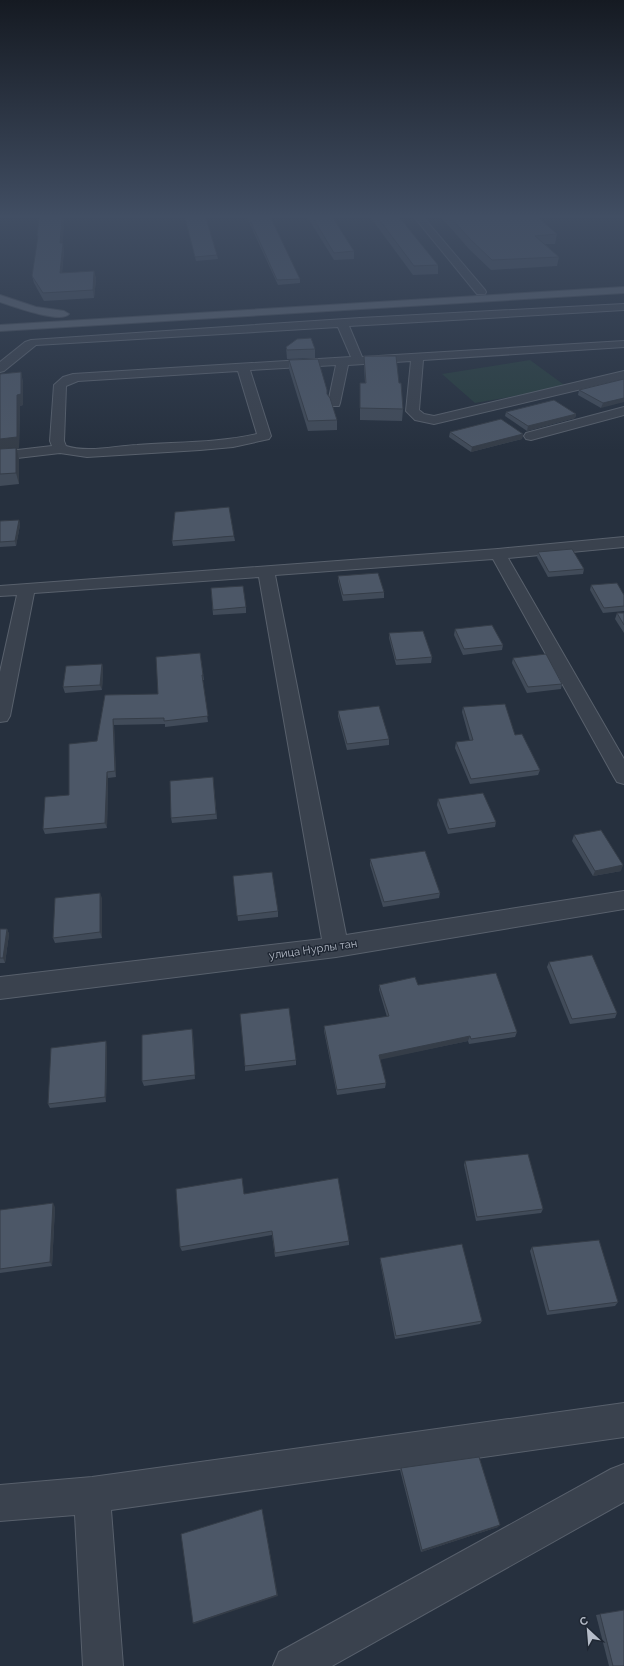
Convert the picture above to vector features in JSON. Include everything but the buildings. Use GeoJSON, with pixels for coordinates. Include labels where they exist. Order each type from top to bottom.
{"type":"FeatureCollection","features":[{"type":"Feature","properties":{"kind":"main road"},"geometry":{"type":"LineString","coordinates":[[3,323],[424,296]]}},
{"type":"Feature","properties":{"kind":"main road"},"geometry":{"type":"LineString","coordinates":[[3,323],[34,330],[68,319],[471,296]]}},
{"type":"Feature","properties":{"kind":"main road"},"geometry":{"type":"LineString","coordinates":[[0,298],[34,310],[68,319]]}},
{"type":"Feature","properties":{"kind":"street"},"geometry":{"type":"LineString","coordinates":[[0,368],[29,344],[35,342],[624,306]]}},
{"type":"Feature","properties":{"kind":"street"},"geometry":{"type":"LineString","coordinates":[[342,324],[358,360]]}},
{"type":"Feature","properties":{"kind":"street"},"geometry":{"type":"LineString","coordinates":[[60,449],[57,440],[60,385],[67,380],[83,376],[624,344]]}},
{"type":"Feature","properties":{"kind":"street"},"geometry":{"type":"LineString","coordinates":[[417,357],[412,411],[420,417],[434,420],[624,375]]}},
{"type":"Feature","properties":{"kind":"street"},"geometry":{"type":"LineString","coordinates":[[334,403],[343,361]]}},
{"type":"Feature","properties":{"kind":"street"},"geometry":{"type":"LineString","coordinates":[[0,456],[60,449],[71,453],[165,447],[248,440],[264,436],[243,367]]}},
{"type":"Feature","properties":{"kind":"street"},"geometry":{"type":"LineString","coordinates":[[531,436],[624,411]]}},
{"type":"Feature","properties":{"kind":"street"},"geometry":{"type":"LineString","coordinates":[[0,591],[498,554],[624,542]]}},
{"type":"Feature","properties":{"kind":"street"},"geometry":{"type":"LineString","coordinates":[[498,554],[624,777]]}},
{"type":"Feature","properties":{"kind":"street"},"geometry":{"type":"LineString","coordinates":[[266,571],[336,947]]}},
{"type":"Feature","properties":{"kind":"street"},"geometry":{"type":"LineString","coordinates":[[0,716],[27,589]]}},
{"type":"Feature","properties":{"kind":"street","name":"улица Нурлы тан"},"geometry":{"type":"LineString","coordinates":[[0,988],[336,947],[624,900]]}},
{"type":"Feature","properties":{"kind":"street"},"geometry":{"type":"LineString","coordinates":[[0,1503],[92,1495],[624,1420]]}},
{"type":"Feature","properties":{"kind":"street"},"geometry":{"type":"LineString","coordinates":[[293,1666],[624,1482]]}},
{"type":"Feature","properties":{"kind":"street"},"geometry":{"type":"LineString","coordinates":[[92,1495],[103,1666]]}},
{"type":"Feature","properties":{"kind":"green space"},"geometry":{"type":"Polygon","coordinates":[[[530,360],[567,387],[475,403],[442,374],[530,360]]]}}]}
